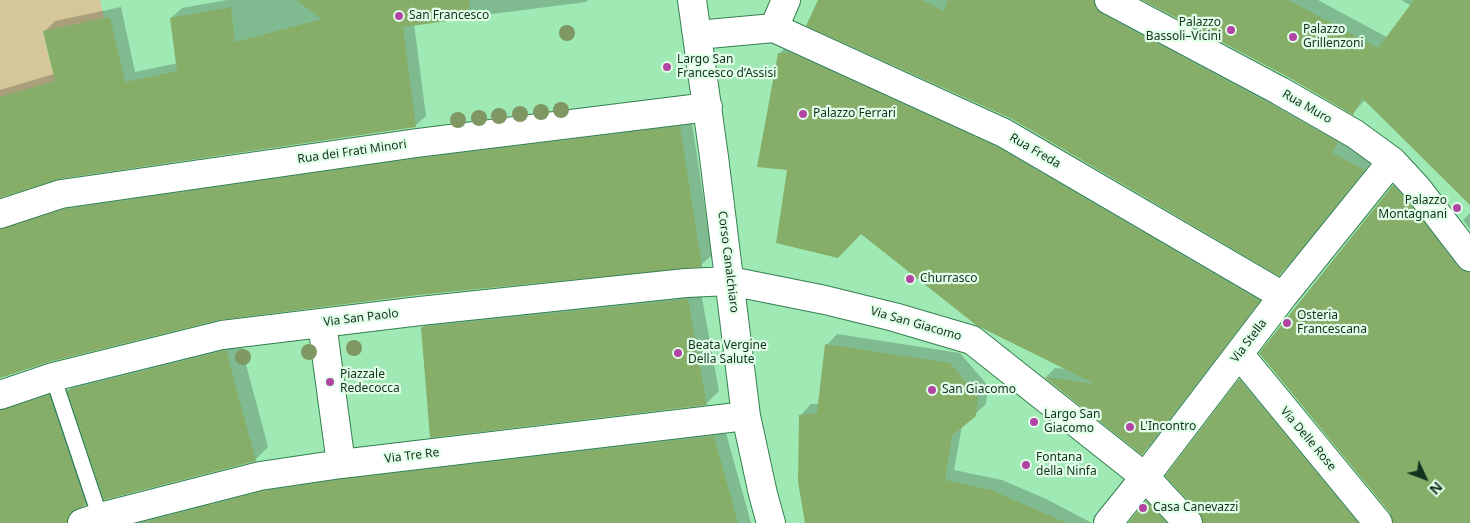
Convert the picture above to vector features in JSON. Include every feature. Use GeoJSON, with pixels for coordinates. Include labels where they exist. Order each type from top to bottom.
{"type":"FeatureCollection","features":[{"type":"Feature","properties":{"kind":"street","name":"Corso Canalchiaro"},"geometry":{"type":"LineString","coordinates":[[692,0],[708,107],[746,416],[771,523]]}},
{"type":"Feature","properties":{"kind":"street"},"geometry":{"type":"LineString","coordinates":[[697,35],[774,28],[786,0]]}},
{"type":"Feature","properties":{"kind":"street","name":"Rua Muro"},"geometry":{"type":"LineString","coordinates":[[1109,0],[1355,134],[1392,161],[1417,188],[1470,257]]}},
{"type":"Feature","properties":{"kind":"street","name":"Rua Freda"},"geometry":{"type":"LineString","coordinates":[[774,28],[1004,133],[1284,296]]}},
{"type":"Feature","properties":{"kind":"street","name":"Rua dei Frati Minori"},"geometry":{"type":"LineString","coordinates":[[0,214],[61,194],[417,143],[708,107]]}},
{"type":"Feature","properties":{"kind":"street","name":"Via Stella"},"geometry":{"type":"LineString","coordinates":[[1108,523],[1284,296],[1392,161]]}},
{"type":"Feature","properties":{"kind":"street","name":"Via San Paolo"},"geometry":{"type":"LineString","coordinates":[[0,395],[53,376],[222,335],[420,311],[686,283],[730,281]]}},
{"type":"Feature","properties":{"kind":"street","name":"Via San Giacomo"},"geometry":{"type":"LineString","coordinates":[[730,281],[825,300],[894,317],[972,340],[1145,477],[1188,523]]}},
{"type":"Feature","properties":{"kind":"street"},"geometry":{"type":"LineString","coordinates":[[322,323],[341,464]]}},
{"type":"Feature","properties":{"kind":"street","name":"Via Delle Rose"},"geometry":{"type":"LineString","coordinates":[[1239,354],[1378,523]]}},
{"type":"Feature","properties":{"kind":"street","name":"Via Tre Re"},"geometry":{"type":"LineString","coordinates":[[91,520],[260,476],[341,464],[746,416]]}},
{"type":"Feature","properties":{"kind":"lane"},"geometry":{"type":"LineString","coordinates":[[53,376],[91,520]]}},
{"type":"Feature","properties":{"kind":"shaded area"},"geometry":{"type":"Polygon","coordinates":[[[0,0],[100,0],[104,18],[43,32],[55,81],[0,97],[0,0]]]}},
{"type":"Feature","properties":{"kind":"building"},"geometry":{"type":"Polygon","coordinates":[[[296,0],[469,0],[470,18],[403,27],[416,127],[59,179],[0,198],[0,97],[55,81],[43,31],[110,17],[125,82],[177,71],[170,18],[231,7],[235,42],[322,19],[296,0]]]}},
{"type":"Feature","properties":{"kind":"building"},"geometry":{"type":"Polygon","coordinates":[[[818,0],[922,0],[944,11],[948,0],[1093,0],[1096,8],[1102,14],[1338,142],[1332,153],[1365,170],[1279,276],[1012,119],[806,26],[818,0]]]}},
{"type":"Feature","properties":{"kind":"building"},"geometry":{"type":"Polygon","coordinates":[[[1142,0],[1288,0],[1378,48],[1414,0],[1470,0],[1470,205],[1362,98],[1353,115],[1288,77],[1142,0]]]}},
{"type":"Feature","properties":{"kind":"building"},"geometry":{"type":"Polygon","coordinates":[[[778,53],[792,53],[997,147],[1260,301],[1142,455],[1044,377],[1095,384],[976,325],[861,234],[838,258],[776,243],[787,170],[757,167],[778,53]]]}},
{"type":"Feature","properties":{"kind":"building"},"geometry":{"type":"Polygon","coordinates":[[[680,126],[702,267],[418,295],[220,320],[49,362],[0,378],[0,229],[65,209],[419,158],[680,126]]]}},
{"type":"Feature","properties":{"kind":"building"},"geometry":{"type":"Polygon","coordinates":[[[1393,185],[1458,267],[1470,272],[1470,523],[1393,523],[1390,513],[1259,353],[1393,185]]]}},
{"type":"Feature","properties":{"kind":"building"},"geometry":{"type":"Polygon","coordinates":[[[688,299],[707,405],[430,438],[421,327],[688,299]]]}},
{"type":"Feature","properties":{"kind":"building"},"geometry":{"type":"Polygon","coordinates":[[[825,344],[950,363],[978,397],[976,416],[952,436],[945,480],[991,490],[1067,523],[805,523],[798,482],[799,415],[817,413],[825,344]]]}},
{"type":"Feature","properties":{"kind":"building"},"geometry":{"type":"Polygon","coordinates":[[[226,350],[256,461],[104,500],[67,390],[226,350]]]}},
{"type":"Feature","properties":{"kind":"building"},"geometry":{"type":"Polygon","coordinates":[[[1239,379],[1358,523],[1203,523],[1199,512],[1165,476],[1239,379]]]}},
{"type":"Feature","properties":{"kind":"building"},"geometry":{"type":"Polygon","coordinates":[[[49,395],[86,505],[71,512],[67,523],[0,523],[0,410],[49,395]]]}},
{"type":"Feature","properties":{"kind":"building"},"geometry":{"type":"Polygon","coordinates":[[[714,436],[738,523],[140,523],[263,491],[343,479],[714,436]]]}},
{"type":"Feature","properties":{"kind":"building","name":"Casa Canevazzi"},"geometry":{"type":"Polygon","coordinates":[[[1146,501],[1167,523],[1128,523],[1146,501]]]}},
{"type":"Feature","properties":{"kind":"place","name":"San Francesco"},"geometry":{"type":"Point","coordinates":[399,16]}},
{"type":"Feature","properties":{"kind":"place","name":"Palazzo Bassoli–Vicini"},"geometry":{"type":"Point","coordinates":[1231,30]}},
{"type":"Feature","properties":{"kind":"place","name":"Palazzo Grillenzoni"},"geometry":{"type":"Point","coordinates":[1293,37]}},
{"type":"Feature","properties":{"kind":"place","name":"Largo San Francesco d’Assisi"},"geometry":{"type":"Point","coordinates":[667,67]}},
{"type":"Feature","properties":{"kind":"place","name":"Palazzo Ferrari"},"geometry":{"type":"Point","coordinates":[803,114]}},
{"type":"Feature","properties":{"kind":"place","name":"Palazzo Montagnani"},"geometry":{"type":"Point","coordinates":[1457,208]}},
{"type":"Feature","properties":{"kind":"place","name":"Churrasco"},"geometry":{"type":"Point","coordinates":[910,279]}},
{"type":"Feature","properties":{"kind":"place","name":"Osteria Francescana"},"geometry":{"type":"Point","coordinates":[1287,323]}},
{"type":"Feature","properties":{"kind":"place","name":"Beata Vergine Della Salute"},"geometry":{"type":"Point","coordinates":[678,353]}},
{"type":"Feature","properties":{"kind":"place","name":"Piazzale Redecocca"},"geometry":{"type":"Point","coordinates":[330,382]}},
{"type":"Feature","properties":{"kind":"place","name":"San Giacomo"},"geometry":{"type":"Point","coordinates":[932,390]}},
{"type":"Feature","properties":{"kind":"place","name":"Largo San Giacomo"},"geometry":{"type":"Point","coordinates":[1034,422]}},
{"type":"Feature","properties":{"kind":"place","name":"L'Incontro"},"geometry":{"type":"Point","coordinates":[1130,427]}},
{"type":"Feature","properties":{"kind":"place","name":"Fontana della Ninfa"},"geometry":{"type":"Point","coordinates":[1026,465]}},
{"type":"Feature","properties":{"kind":"place","name":"Casa Canevazzi"},"geometry":{"type":"Point","coordinates":[1143,508]}}]}
